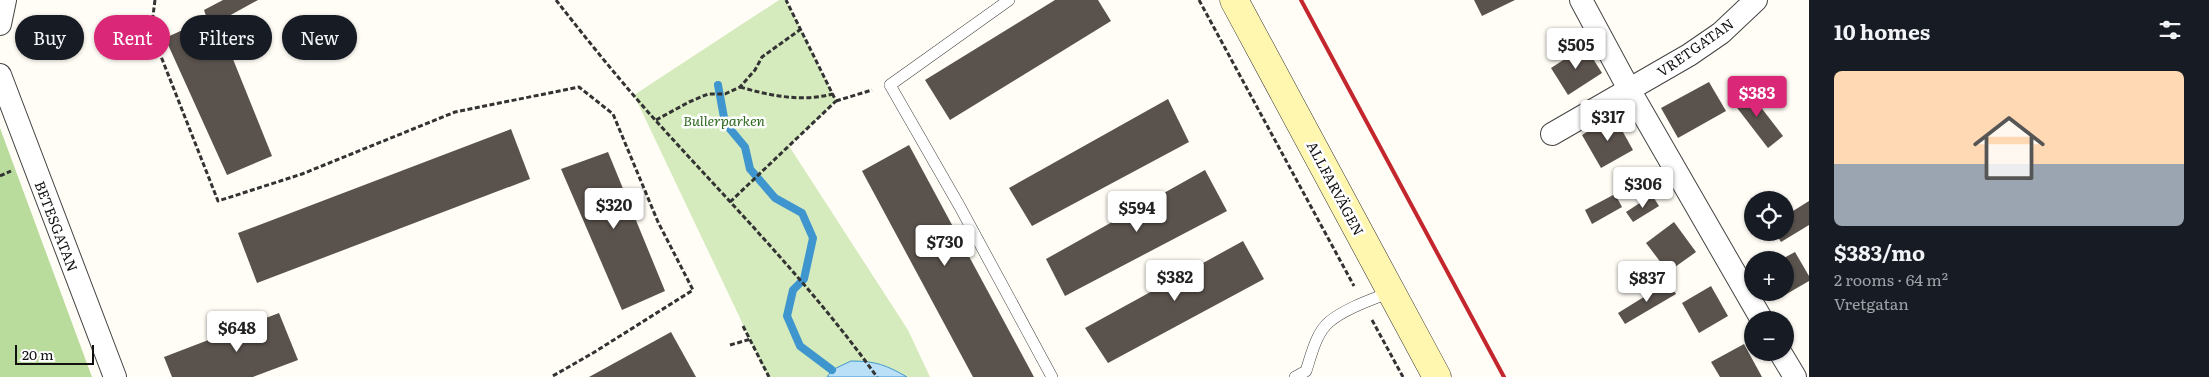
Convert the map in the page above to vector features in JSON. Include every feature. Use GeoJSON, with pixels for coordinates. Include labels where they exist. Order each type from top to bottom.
{"type":"FeatureCollection","features":[{"type":"Feature","properties":{"kind":"street"},"geometry":{"type":"LineString","coordinates":[[0,24],[5,0]]}},
{"type":"Feature","properties":{"kind":"street","name":"ALLFARVÄGEN"},"geometry":{"type":"LineString","coordinates":[[1234,0],[1437,377]]}},
{"type":"Feature","properties":{"kind":"street"},"geometry":{"type":"LineString","coordinates":[[1581,0],[1630,91],[1757,311]]}},
{"type":"Feature","properties":{"kind":"street","name":"VRETGATAN"},"geometry":{"type":"LineString","coordinates":[[1552,134],[1630,91],[1689,55],[1721,32],[1756,0]]}},
{"type":"Feature","properties":{"kind":"street","name":"BETESGATAN"},"geometry":{"type":"LineString","coordinates":[[0,75],[115,377]]}},
{"type":"Feature","properties":{"kind":"street"},"geometry":{"type":"LineString","coordinates":[[1785,361],[1795,377]]}},
{"type":"Feature","properties":{"kind":"lane"},"geometry":{"type":"LineString","coordinates":[[1009,0],[890,85],[960,207],[1052,377]]}},
{"type":"Feature","properties":{"kind":"lane"},"geometry":{"type":"LineString","coordinates":[[1295,377],[1306,371],[1314,345],[1328,323],[1363,303],[1391,292]]}},
{"type":"Feature","properties":{"kind":"path"},"geometry":{"type":"LineString","coordinates":[[155,0],[151,31],[218,201],[302,174],[455,112],[579,87],[613,114],[658,222],[693,290],[551,377]]}},
{"type":"Feature","properties":{"kind":"path"},"geometry":{"type":"LineString","coordinates":[[556,0],[656,120],[848,336],[877,377]]}},
{"type":"Feature","properties":{"kind":"path"},"geometry":{"type":"LineString","coordinates":[[786,0],[836,100]]}},
{"type":"Feature","properties":{"kind":"path"},"geometry":{"type":"LineString","coordinates":[[1199,0],[1403,377]]}},
{"type":"Feature","properties":{"kind":"path"},"geometry":{"type":"LineString","coordinates":[[656,120],[708,94],[725,94],[740,87],[755,70],[762,57],[801,29]]}},
{"type":"Feature","properties":{"kind":"path"},"geometry":{"type":"LineString","coordinates":[[730,202],[836,100],[890,85]]}},
{"type":"Feature","properties":{"kind":"path"},"geometry":{"type":"LineString","coordinates":[[740,87],[773,96],[816,98],[833,94]]}},
{"type":"Feature","properties":{"kind":"path"},"geometry":{"type":"LineString","coordinates":[[743,326],[769,377]]}},
{"type":"Feature","properties":{"kind":"path"},"geometry":{"type":"LineString","coordinates":[[730,345],[751,339]]}},
{"type":"Feature","properties":{"kind":"green space","name":"Bullerparken"},"geometry":{"type":"Polygon","coordinates":[[[779,0],[786,0],[836,101],[789,146],[908,330],[930,377],[768,377],[634,95],[779,0]]]}},
{"type":"Feature","properties":{"kind":"green space"},"geometry":{"type":"Polygon","coordinates":[[[0,128],[92,377],[0,377],[0,128]]]}},
{"type":"Feature","properties":{"kind":"water"},"geometry":{"type":"Polygon","coordinates":[[[851,361],[880,364],[907,377],[827,377],[832,370],[851,361]]]}},
{"type":"Feature","properties":{"kind":"building"},"geometry":{"type":"Polygon","coordinates":[[[223,0],[258,0],[231,15],[206,15],[204,10],[223,0]]]}},
{"type":"Feature","properties":{"kind":"building"},"geometry":{"type":"Polygon","coordinates":[[[1055,0],[1098,0],[1111,21],[950,120],[925,80],[1055,0]]]}},
{"type":"Feature","properties":{"kind":"building"},"geometry":{"type":"Polygon","coordinates":[[[1474,0],[1515,0],[1482,16],[1474,0]]]}},
{"type":"Feature","properties":{"kind":"building"},"geometry":{"type":"Polygon","coordinates":[[[180,31],[180,60],[233,60],[272,156],[227,175],[170,49],[170,36],[180,31]]]}},
{"type":"Feature","properties":{"kind":"building"},"geometry":{"type":"Polygon","coordinates":[[[1585,46],[1602,73],[1568,95],[1551,68],[1585,46]]]}},
{"type":"Feature","properties":{"kind":"building"},"geometry":{"type":"Polygon","coordinates":[[[1709,82],[1726,111],[1678,138],[1661,108],[1709,82]]]}},
{"type":"Feature","properties":{"kind":"building"},"geometry":{"type":"Polygon","coordinates":[[[1746,88],[1783,136],[1768,148],[1731,100],[1746,88]]]}},
{"type":"Feature","properties":{"kind":"building"},"geometry":{"type":"Polygon","coordinates":[[[1168,99],[1189,142],[1032,226],[1009,188],[1168,99]]]}},
{"type":"Feature","properties":{"kind":"building"},"geometry":{"type":"Polygon","coordinates":[[[1614,116],[1633,150],[1601,168],[1582,135],[1614,116]]]}},
{"type":"Feature","properties":{"kind":"building"},"geometry":{"type":"Polygon","coordinates":[[[511,129],[530,179],[257,283],[238,233],[511,129]]]}},
{"type":"Feature","properties":{"kind":"building"},"geometry":{"type":"Polygon","coordinates":[[[909,145],[1034,377],[973,377],[862,171],[909,145]]]}},
{"type":"Feature","properties":{"kind":"building"},"geometry":{"type":"Polygon","coordinates":[[[608,152],[665,291],[622,310],[561,169],[608,152]]]}},
{"type":"Feature","properties":{"kind":"building"},"geometry":{"type":"Polygon","coordinates":[[[1205,170],[1227,211],[1065,296],[1046,259],[1205,170]]]}},
{"type":"Feature","properties":{"kind":"building"},"geometry":{"type":"Polygon","coordinates":[[[1615,194],[1622,207],[1592,224],[1585,210],[1615,194]]]}},
{"type":"Feature","properties":{"kind":"building"},"geometry":{"type":"Polygon","coordinates":[[[1652,195],[1659,206],[1633,222],[1626,212],[1652,195]]]}},
{"type":"Feature","properties":{"kind":"building"},"geometry":{"type":"Polygon","coordinates":[[[1809,201],[1809,225],[1794,234],[1794,210],[1809,201]]]}},
{"type":"Feature","properties":{"kind":"building"},"geometry":{"type":"Polygon","coordinates":[[[1674,222],[1696,252],[1668,272],[1646,243],[1674,222]]]}},
{"type":"Feature","properties":{"kind":"building"},"geometry":{"type":"Polygon","coordinates":[[[1243,241],[1264,279],[1108,363],[1085,328],[1243,241]]]}},
{"type":"Feature","properties":{"kind":"building"},"geometry":{"type":"Polygon","coordinates":[[[1794,253],[1809,276],[1809,281],[1794,290],[1794,253]]]}},
{"type":"Feature","properties":{"kind":"building"},"geometry":{"type":"Polygon","coordinates":[[[1668,282],[1676,294],[1625,324],[1618,313],[1668,282]]]}},
{"type":"Feature","properties":{"kind":"building"},"geometry":{"type":"Polygon","coordinates":[[[1711,286],[1728,316],[1699,333],[1682,303],[1711,286]]]}},
{"type":"Feature","properties":{"kind":"building"},"geometry":{"type":"Polygon","coordinates":[[[279,313],[298,360],[253,377],[172,377],[164,357],[279,313]]]}},
{"type":"Feature","properties":{"kind":"building"},"geometry":{"type":"Polygon","coordinates":[[[671,332],[696,377],[589,377],[671,332]]]}},
{"type":"Feature","properties":{"kind":"building"},"geometry":{"type":"Polygon","coordinates":[[[1744,344],[1744,361],[1753,361],[1762,377],[1720,377],[1711,362],[1744,344]]]}},
{"type":"Feature","properties":{"kind":"waterway"},"geometry":{"type":"LineString","coordinates":[[718,85],[725,123],[745,147],[750,169],[775,198],[802,213],[813,238],[804,279],[793,290],[787,316],[800,346],[832,370]]}},
{"type":"Feature","properties":{"kind":"railway"},"geometry":{"type":"LineString","coordinates":[[1301,0],[1504,377]]}}]}
